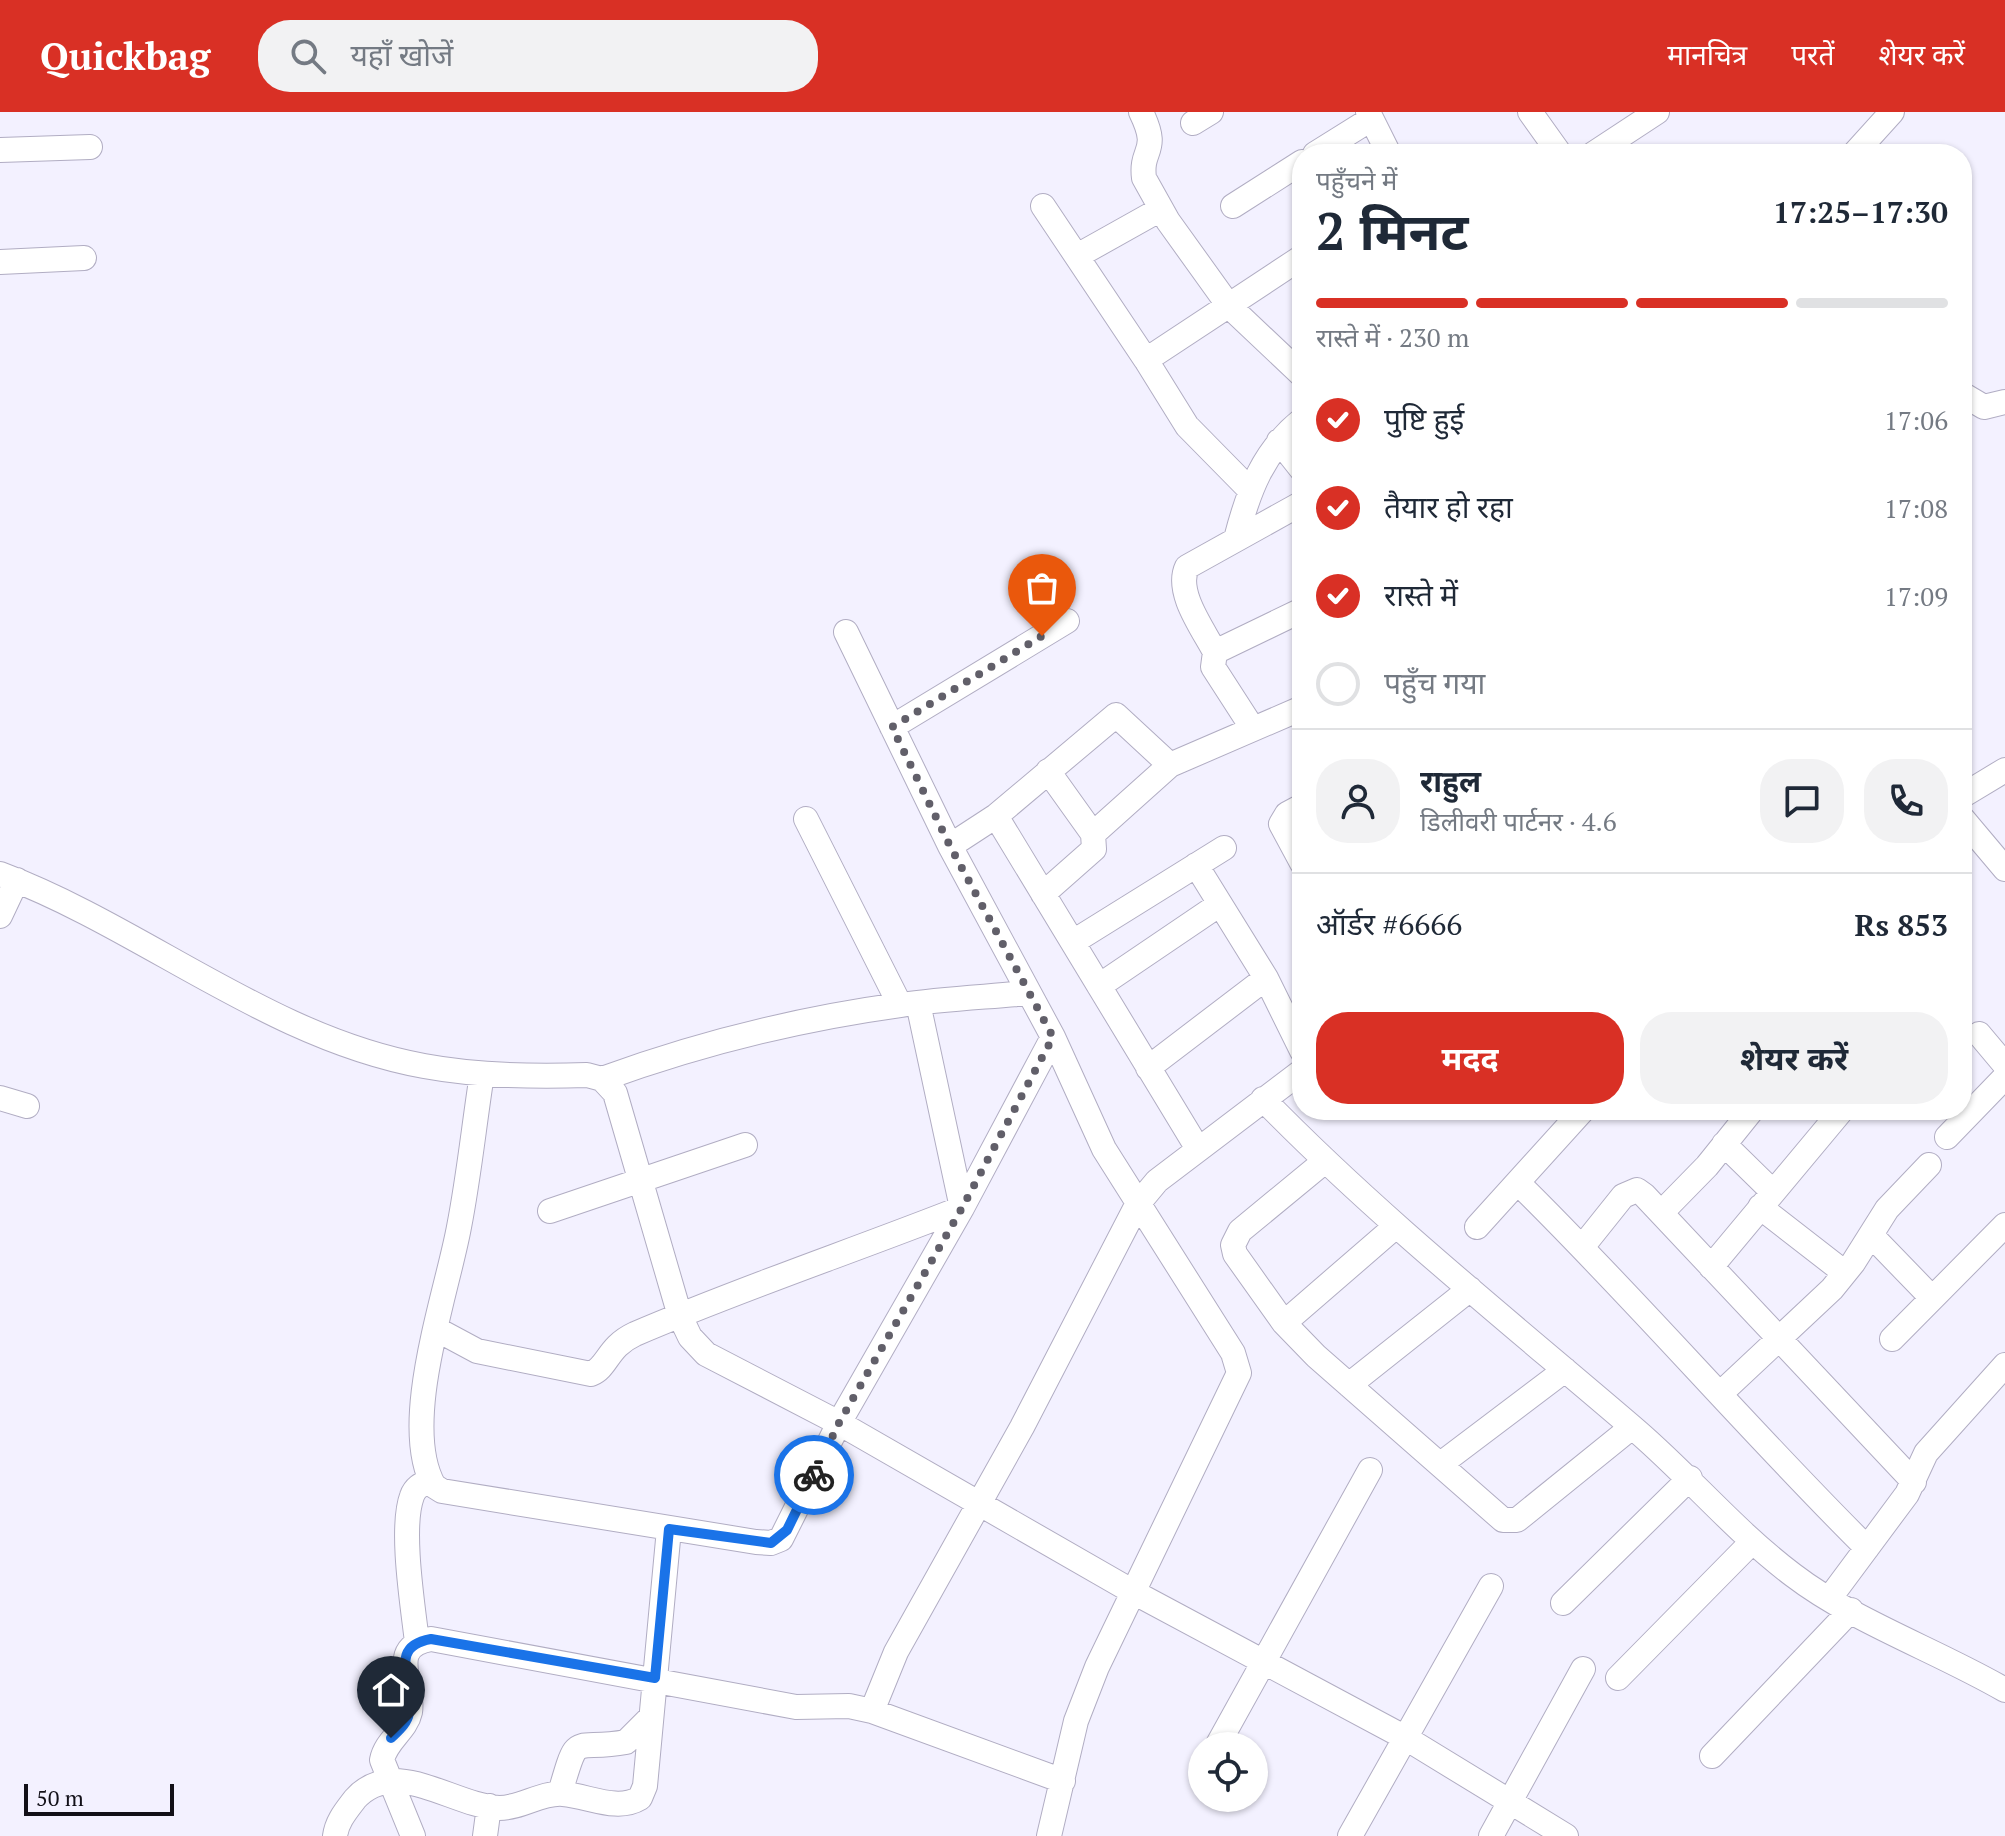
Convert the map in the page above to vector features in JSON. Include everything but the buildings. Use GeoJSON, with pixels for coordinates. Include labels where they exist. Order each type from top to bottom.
{"type":"FeatureCollection","features":[{"type":"Feature","properties":{"kind":"street"},"geometry":{"type":"LineString","coordinates":[[1141,112],[1152,144],[1143,169],[1144,178],[1161,209],[1229,306],[1292,365]]}},
{"type":"Feature","properties":{"kind":"street"},"geometry":{"type":"LineString","coordinates":[[1530,112],[1553,144]]}},
{"type":"Feature","properties":{"kind":"street"},"geometry":{"type":"LineString","coordinates":[[1608,144],[1657,112]]}},
{"type":"Feature","properties":{"kind":"street"},"geometry":{"type":"LineString","coordinates":[[1863,144],[1892,112]]}},
{"type":"Feature","properties":{"kind":"street"},"geometry":{"type":"LineString","coordinates":[[1329,144],[1370,115],[1384,144]]}},
{"type":"Feature","properties":{"kind":"street"},"geometry":{"type":"LineString","coordinates":[[0,150],[90,147]]}},
{"type":"Feature","properties":{"kind":"street"},"geometry":{"type":"LineString","coordinates":[[1233,206],[1292,168]]}},
{"type":"Feature","properties":{"kind":"street"},"geometry":{"type":"LineString","coordinates":[[1043,206],[1187,426],[1250,490]]}},
{"type":"Feature","properties":{"kind":"street"},"geometry":{"type":"LineString","coordinates":[[1077,256],[1161,209]]}},
{"type":"Feature","properties":{"kind":"street"},"geometry":{"type":"LineString","coordinates":[[0,262],[84,258]]}},
{"type":"Feature","properties":{"kind":"street"},"geometry":{"type":"LineString","coordinates":[[1146,360],[1292,264]]}},
{"type":"Feature","properties":{"kind":"street"},"geometry":{"type":"LineString","coordinates":[[1972,400],[1984,407],[2005,402]]}},
{"type":"Feature","properties":{"kind":"street"},"geometry":{"type":"LineString","coordinates":[[1236,539],[1250,490],[1279,441],[1292,429]]}},
{"type":"Feature","properties":{"kind":"street"},"geometry":{"type":"LineString","coordinates":[[1279,441],[1292,457]]}},
{"type":"Feature","properties":{"kind":"street"},"geometry":{"type":"LineString","coordinates":[[1253,729],[1213,667],[1215,652],[1185,592],[1183,575],[1198,558],[1292,508]]}},
{"type":"Feature","properties":{"kind":"street"},"geometry":{"type":"LineString","coordinates":[[1215,652],[1292,615]]}},
{"type":"Feature","properties":{"kind":"street"},"geometry":{"type":"LineString","coordinates":[[892,727],[1067,621]]}},
{"type":"Feature","properties":{"kind":"street"},"geometry":{"type":"LineString","coordinates":[[846,632],[950,846],[1053,1037],[1104,1149],[1233,1353],[1239,1373],[1097,1667],[1076,1721],[1049,1836]]}},
{"type":"Feature","properties":{"kind":"street"},"geometry":{"type":"LineString","coordinates":[[1093,834],[1170,765],[1292,712]]}},
{"type":"Feature","properties":{"kind":"street"},"geometry":{"type":"LineString","coordinates":[[950,846],[996,816],[1116,715],[1170,765]]}},
{"type":"Feature","properties":{"kind":"street"},"geometry":{"type":"LineString","coordinates":[[1972,790],[2005,770]]}},
{"type":"Feature","properties":{"kind":"street"},"geometry":{"type":"LineString","coordinates":[[1043,894],[1094,849],[1093,834],[1048,771]]}},
{"type":"Feature","properties":{"kind":"street"},"geometry":{"type":"LineString","coordinates":[[1292,811],[1281,824],[1292,844]]}},
{"type":"Feature","properties":{"kind":"street"},"geometry":{"type":"LineString","coordinates":[[996,816],[1198,1149]]}},
{"type":"Feature","properties":{"kind":"street"},"geometry":{"type":"LineString","coordinates":[[806,819],[909,1004],[962,1208]]}},
{"type":"Feature","properties":{"kind":"street"},"geometry":{"type":"LineString","coordinates":[[1972,830],[2005,869]]}},
{"type":"Feature","properties":{"kind":"street"},"geometry":{"type":"LineString","coordinates":[[1073,942],[1224,848]]}},
{"type":"Feature","properties":{"kind":"street"},"geometry":{"type":"LineString","coordinates":[[1196,865],[1266,978],[1292,1031]]}},
{"type":"Feature","properties":{"kind":"street"},"geometry":{"type":"LineString","coordinates":[[0,916],[8,877],[74,903],[247,999],[309,1029],[422,1066],[482,1074],[587,1075],[602,1079],[615,1093],[680,1316],[690,1337],[706,1354],[839,1423],[1135,1593],[1404,1737],[1566,1836]]}},
{"type":"Feature","properties":{"kind":"street"},"geometry":{"type":"LineString","coordinates":[[1099,986],[1220,904]]}},
{"type":"Feature","properties":{"kind":"street"},"geometry":{"type":"LineString","coordinates":[[1148,1068],[1266,978]]}},
{"type":"Feature","properties":{"kind":"street"},"geometry":{"type":"LineString","coordinates":[[602,1079],[699,1046],[909,1004],[1028,993]]}},
{"type":"Feature","properties":{"kind":"street"},"geometry":{"type":"LineString","coordinates":[[1979,1034],[2005,1065]]}},
{"type":"Feature","properties":{"kind":"street"},"geometry":{"type":"LineString","coordinates":[[482,1074],[460,1225],[436,1329],[421,1434],[430,1480],[442,1491],[771,1543],[781,1539],[839,1423],[962,1208],[1053,1037]]}},
{"type":"Feature","properties":{"kind":"street"},"geometry":{"type":"LineString","coordinates":[[1972,1111],[2005,1077]]}},
{"type":"Feature","properties":{"kind":"street"},"geometry":{"type":"LineString","coordinates":[[872,1711],[896,1652],[979,1505],[1137,1205],[1157,1181],[1292,1078]]}},
{"type":"Feature","properties":{"kind":"street"},"geometry":{"type":"LineString","coordinates":[[0,1098],[27,1106]]}},
{"type":"Feature","properties":{"kind":"street"},"geometry":{"type":"LineString","coordinates":[[1263,1099],[1396,1226],[1690,1478],[1752,1542],[1794,1576],[1840,1604],[2005,1690]]}},
{"type":"Feature","properties":{"kind":"street"},"geometry":{"type":"LineString","coordinates":[[1477,1227],[1574,1120]]}},
{"type":"Feature","properties":{"kind":"street"},"geometry":{"type":"LineString","coordinates":[[1661,1213],[1744,1120]]}},
{"type":"Feature","properties":{"kind":"street"},"geometry":{"type":"LineString","coordinates":[[1711,1267],[1830,1120]]}},
{"type":"Feature","properties":{"kind":"street"},"geometry":{"type":"LineString","coordinates":[[1947,1137],[1963,1120]]}},
{"type":"Feature","properties":{"kind":"street"},"geometry":{"type":"LineString","coordinates":[[1724,1144],[1766,1199],[1845,1273]]}},
{"type":"Feature","properties":{"kind":"street"},"geometry":{"type":"LineString","coordinates":[[550,1211],[745,1145]]}},
{"type":"Feature","properties":{"kind":"street"},"geometry":{"type":"LineString","coordinates":[[1325,1161],[1234,1237],[1235,1254],[1284,1323],[1349,1385],[1510,1522],[1517,1520],[1632,1427]]}},
{"type":"Feature","properties":{"kind":"street"},"geometry":{"type":"LineString","coordinates":[[1721,1393],[1780,1340],[1845,1273],[1887,1209],[1929,1165]]}},
{"type":"Feature","properties":{"kind":"street"},"geometry":{"type":"LineString","coordinates":[[1519,1184],[1583,1246],[1806,1488],[1867,1548]]}},
{"type":"Feature","properties":{"kind":"street"},"geometry":{"type":"LineString","coordinates":[[1583,1246],[1629,1191],[1637,1190],[1914,1482]]}},
{"type":"Feature","properties":{"kind":"street"},"geometry":{"type":"LineString","coordinates":[[436,1329],[477,1351],[543,1367],[591,1374],[599,1371],[618,1342],[962,1208]]}},
{"type":"Feature","properties":{"kind":"street"},"geometry":{"type":"LineString","coordinates":[[1892,1339],[2005,1225]]}},
{"type":"Feature","properties":{"kind":"street"},"geometry":{"type":"LineString","coordinates":[[1284,1323],[1396,1226]]}},
{"type":"Feature","properties":{"kind":"street"},"geometry":{"type":"LineString","coordinates":[[1871,1235],[1931,1297]]}},
{"type":"Feature","properties":{"kind":"street"},"geometry":{"type":"LineString","coordinates":[[1349,1385],[1470,1289]]}},
{"type":"Feature","properties":{"kind":"street"},"geometry":{"type":"LineString","coordinates":[[1712,1756],[1840,1604],[1867,1548],[1914,1482],[1926,1453],[2005,1365]]}},
{"type":"Feature","properties":{"kind":"street"},"geometry":{"type":"LineString","coordinates":[[1442,1463],[1565,1370]]}},
{"type":"Feature","properties":{"kind":"street"},"geometry":{"type":"LineString","coordinates":[[1225,1732],[1370,1470]]}},
{"type":"Feature","properties":{"kind":"street"},"geometry":{"type":"LineString","coordinates":[[1563,1603],[1690,1478]]}},
{"type":"Feature","properties":{"kind":"street"},"geometry":{"type":"LineString","coordinates":[[417,1642],[410,1580],[410,1500],[419,1486],[430,1480]]}},
{"type":"Feature","properties":{"kind":"street"},"geometry":{"type":"LineString","coordinates":[[335,1836],[343,1814],[362,1792],[390,1781],[424,1786],[489,1806],[519,1807],[560,1793],[619,1805],[640,1798],[645,1786],[669,1529]]}},
{"type":"Feature","properties":{"kind":"street"},"geometry":{"type":"LineString","coordinates":[[1618,1678],[1752,1542]]}},
{"type":"Feature","properties":{"kind":"street"},"geometry":{"type":"LineString","coordinates":[[1350,1836],[1491,1586]]}},
{"type":"Feature","properties":{"kind":"street"},"geometry":{"type":"LineString","coordinates":[[413,1836],[382,1760],[385,1749],[410,1712],[405,1663],[409,1649],[417,1642],[431,1639],[655,1678],[796,1707],[849,1706],[872,1711],[1063,1781]]}},
{"type":"Feature","properties":{"kind":"street"},"geometry":{"type":"LineString","coordinates":[[1491,1836],[1583,1669]]}},
{"type":"Feature","properties":{"kind":"street"},"geometry":{"type":"LineString","coordinates":[[560,1793],[571,1754],[577,1747],[596,1742],[626,1742],[651,1717]]}},
{"type":"Feature","properties":{"kind":"street"},"geometry":{"type":"LineString","coordinates":[[485,1836],[489,1806]]}},
{"type":"Feature","properties":{"kind":"way so far"},"geometry":{"type":"LineString","coordinates":[[814,1475],[839,1423],[962,1208],[1053,1037],[950,846],[892,727],[1042,636]]}},
{"type":"Feature","properties":{"kind":"route"},"geometry":{"type":"LineString","coordinates":[[391,1738],[403,1726],[410,1712],[405,1663],[409,1649],[417,1642],[431,1639],[655,1678],[669,1529],[771,1543],[781,1539],[787,1530],[814,1475]]}}]}
